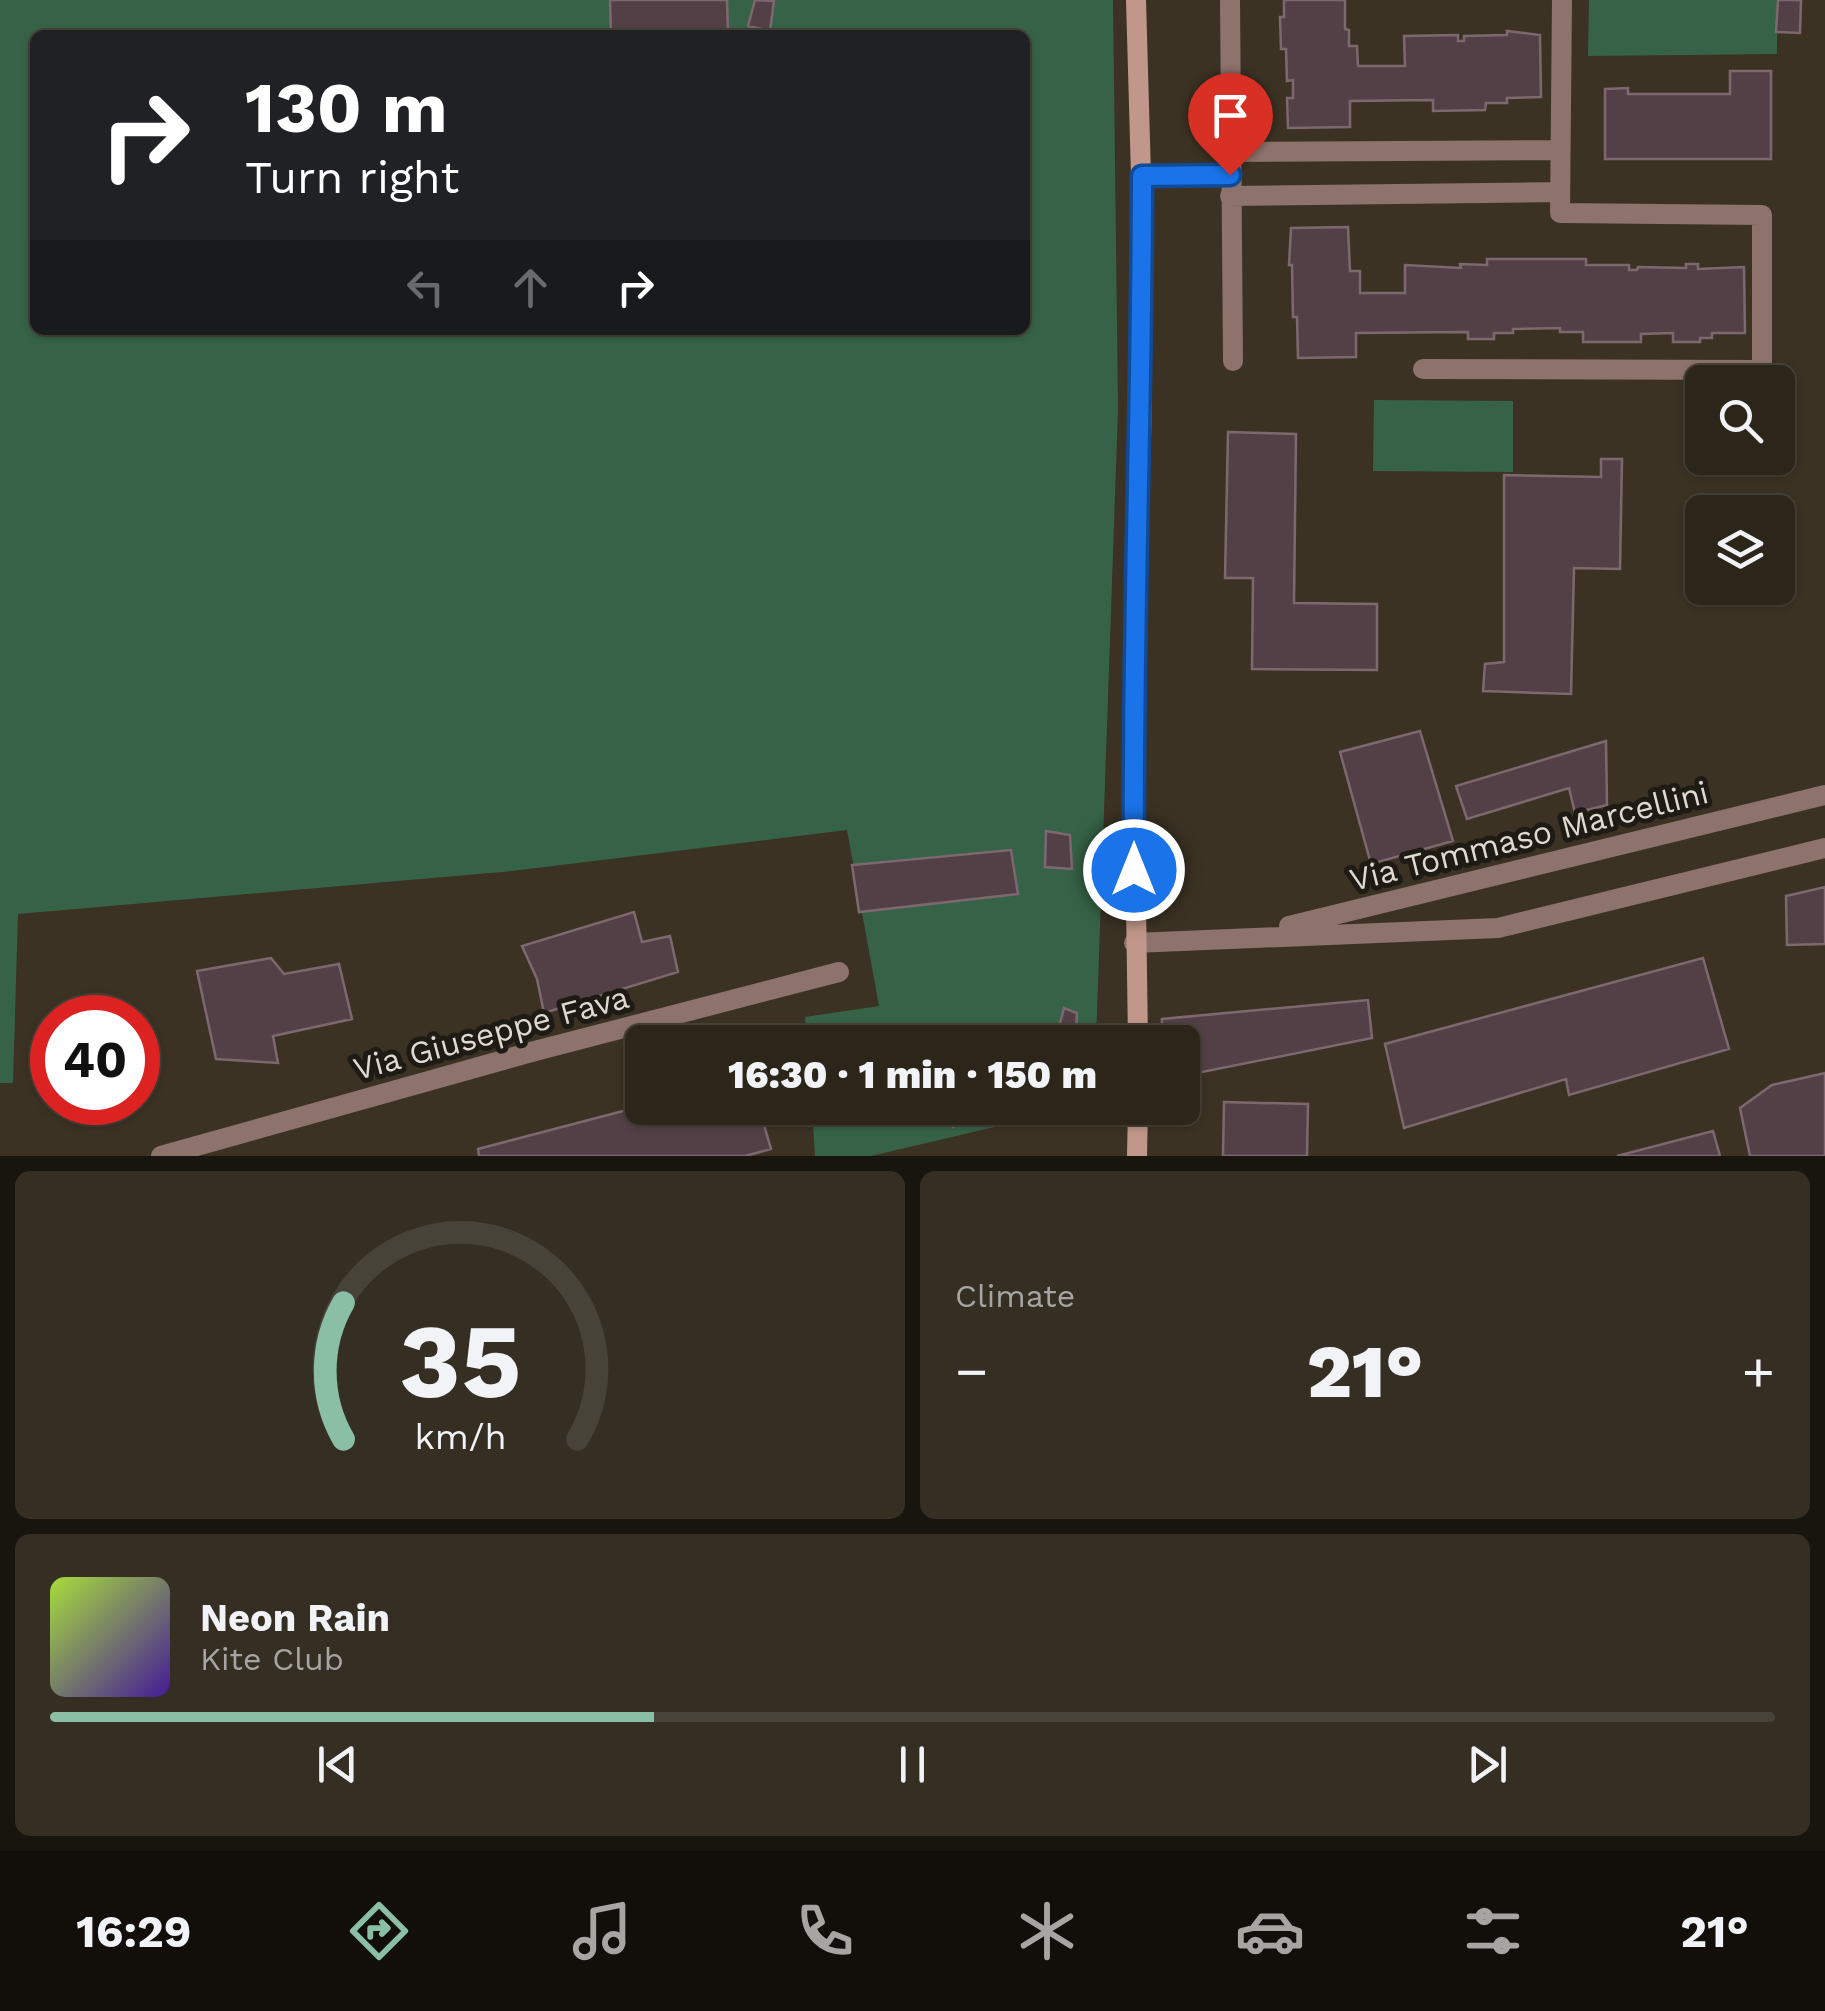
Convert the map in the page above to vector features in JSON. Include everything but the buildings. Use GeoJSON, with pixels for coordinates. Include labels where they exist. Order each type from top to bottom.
{"type":"FeatureCollection","features":[{"type":"Feature","properties":{"kind":"street"},"geometry":{"type":"LineString","coordinates":[[1136,0],[1142,176],[1142,404],[1133,693],[1137,1025]]}},
{"type":"Feature","properties":{"kind":"street"},"geometry":{"type":"LineString","coordinates":[[1230,0],[1232,361]]}},
{"type":"Feature","properties":{"kind":"street"},"geometry":{"type":"LineString","coordinates":[[1423,369],[1762,370],[1762,215],[1560,213],[1562,0]]}},
{"type":"Feature","properties":{"kind":"street"},"geometry":{"type":"LineString","coordinates":[[1230,152],[1560,150]]}},
{"type":"Feature","properties":{"kind":"street"},"geometry":{"type":"LineString","coordinates":[[1142,176],[1230,185],[1560,192]]}},
{"type":"Feature","properties":{"kind":"street","name":"Via Tommaso Marcellini"},"geometry":{"type":"LineString","coordinates":[[1248,936],[1825,795]]}},
{"type":"Feature","properties":{"kind":"street","name":"Via Tommaso Marcellini"},"geometry":{"type":"LineString","coordinates":[[1134,943],[1498,928],[1825,848]]}},
{"type":"Feature","properties":{"kind":"street","name":"Via Giuseppe Fava"},"geometry":{"type":"LineString","coordinates":[[160,1156],[535,1051],[838,972]]}},
{"type":"Feature","properties":{"kind":"street"},"geometry":{"type":"LineString","coordinates":[[1136,1156],[1137,1125]]}},
{"type":"Feature","properties":{"kind":"green space"},"geometry":{"type":"Polygon","coordinates":[[[0,0],[1113,0],[1118,409],[1097,1025],[806,1025],[805,1017],[879,1006],[847,830],[512,871],[18,914],[13,1083],[0,1083],[0,0]]]}},
{"type":"Feature","properties":{"kind":"green space"},"geometry":{"type":"Polygon","coordinates":[[[1589,0],[1777,0],[1777,54],[1588,56],[1589,0]]]}},
{"type":"Feature","properties":{"kind":"green space"},"geometry":{"type":"Polygon","coordinates":[[[1374,400],[1513,401],[1513,472],[1373,471],[1374,400]]]}},
{"type":"Feature","properties":{"kind":"green space"},"geometry":{"type":"Polygon","coordinates":[[[813,1125],[1003,1125],[871,1156],[815,1156],[813,1125]]]}},
{"type":"Feature","properties":{"kind":"route"},"geometry":{"type":"LineString","coordinates":[[1134,870],[1133,693],[1142,404],[1142,176],[1230,175]]}}]}
